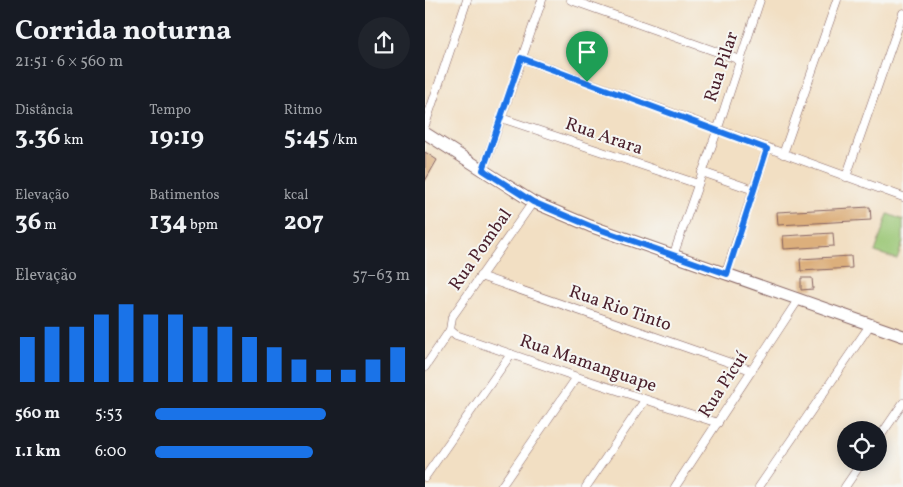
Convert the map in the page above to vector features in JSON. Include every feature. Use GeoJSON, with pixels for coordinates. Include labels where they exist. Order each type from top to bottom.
{"type":"FeatureCollection","features":[{"type":"Feature","properties":{"kind":"street"},"geometry":{"type":"LineString","coordinates":[[425,124],[467,0]]}},
{"type":"Feature","properties":{"kind":"street"},"geometry":{"type":"LineString","coordinates":[[483,170],[542,0]]}},
{"type":"Feature","properties":{"kind":"street"},"geometry":{"type":"LineString","coordinates":[[571,0],[740,60]]}},
{"type":"Feature","properties":{"kind":"street","name":"Rua Pilar"},"geometry":{"type":"LineString","coordinates":[[673,256],[760,0]]}},
{"type":"Feature","properties":{"kind":"street"},"geometry":{"type":"LineString","coordinates":[[783,154],[837,0]]}},
{"type":"Feature","properties":{"kind":"street"},"geometry":{"type":"LineString","coordinates":[[846,177],[903,14]]}},
{"type":"Feature","properties":{"kind":"street"},"geometry":{"type":"LineString","coordinates":[[521,58],[717,131],[903,197]]}},
{"type":"Feature","properties":{"kind":"street","name":"Rua Arara"},"geometry":{"type":"LineString","coordinates":[[501,118],[698,184]]}},
{"type":"Feature","properties":{"kind":"street"},"geometry":{"type":"LineString","coordinates":[[425,133],[533,202],[590,226],[903,336]]}},
{"type":"Feature","properties":{"kind":"street"},"geometry":{"type":"LineString","coordinates":[[727,274],[767,149]]}},
{"type":"Feature","properties":{"kind":"street"},"geometry":{"type":"LineString","coordinates":[[702,172],[754,190]]}},
{"type":"Feature","properties":{"kind":"street","name":"Rua Pombal"},"geometry":{"type":"LineString","coordinates":[[425,367],[450,330],[452,317],[533,202]]}},
{"type":"Feature","properties":{"kind":"street","name":"Rua Rio Tinto"},"geometry":{"type":"LineString","coordinates":[[480,276],[751,370]]}},
{"type":"Feature","properties":{"kind":"street","name":"Rua Picuí"},"geometry":{"type":"LineString","coordinates":[[675,487],[799,300]]}},
{"type":"Feature","properties":{"kind":"street"},"geometry":{"type":"LineString","coordinates":[[759,487],[870,325]]}},
{"type":"Feature","properties":{"kind":"street","name":"Rua Mamanguape"},"geometry":{"type":"LineString","coordinates":[[450,330],[456,335],[577,378],[718,423]]}},
{"type":"Feature","properties":{"kind":"street"},"geometry":{"type":"LineString","coordinates":[[425,477],[511,354]]}},
{"type":"Feature","properties":{"kind":"street"},"geometry":{"type":"LineString","coordinates":[[501,487],[577,378]]}},
{"type":"Feature","properties":{"kind":"street"},"geometry":{"type":"LineString","coordinates":[[586,487],[645,400]]}},
{"type":"Feature","properties":{"kind":"street"},"geometry":{"type":"LineString","coordinates":[[887,426],[903,403]]}},
{"type":"Feature","properties":{"kind":"street"},"geometry":{"type":"LineString","coordinates":[[845,487],[856,471]]}},
{"type":"Feature","properties":{"kind":"green space"},"geometry":{"type":"Polygon","coordinates":[[[888,214],[903,220],[903,242],[897,259],[875,252],[888,214]]]}},
{"type":"Feature","properties":{"kind":"building"},"geometry":{"type":"Polygon","coordinates":[[[425,152],[437,160],[425,181],[425,152]]]}},
{"type":"Feature","properties":{"kind":"building"},"geometry":{"type":"Polygon","coordinates":[[[870,207],[871,220],[778,225],[777,212],[870,207]]]}},
{"type":"Feature","properties":{"kind":"building"},"geometry":{"type":"Polygon","coordinates":[[[833,233],[834,246],[784,249],[783,236],[833,233]]]}},
{"type":"Feature","properties":{"kind":"building"},"geometry":{"type":"Polygon","coordinates":[[[851,256],[852,268],[801,271],[800,259],[851,256]]]}},
{"type":"Feature","properties":{"kind":"building"},"geometry":{"type":"Polygon","coordinates":[[[801,278],[812,278],[813,289],[801,290],[801,278]]]}},
{"type":"Feature","properties":{"kind":"route"},"geometry":{"type":"LineString","coordinates":[[521,58],[587,82],[767,149],[727,274],[590,226],[533,202],[483,170],[521,58]]}}]}
